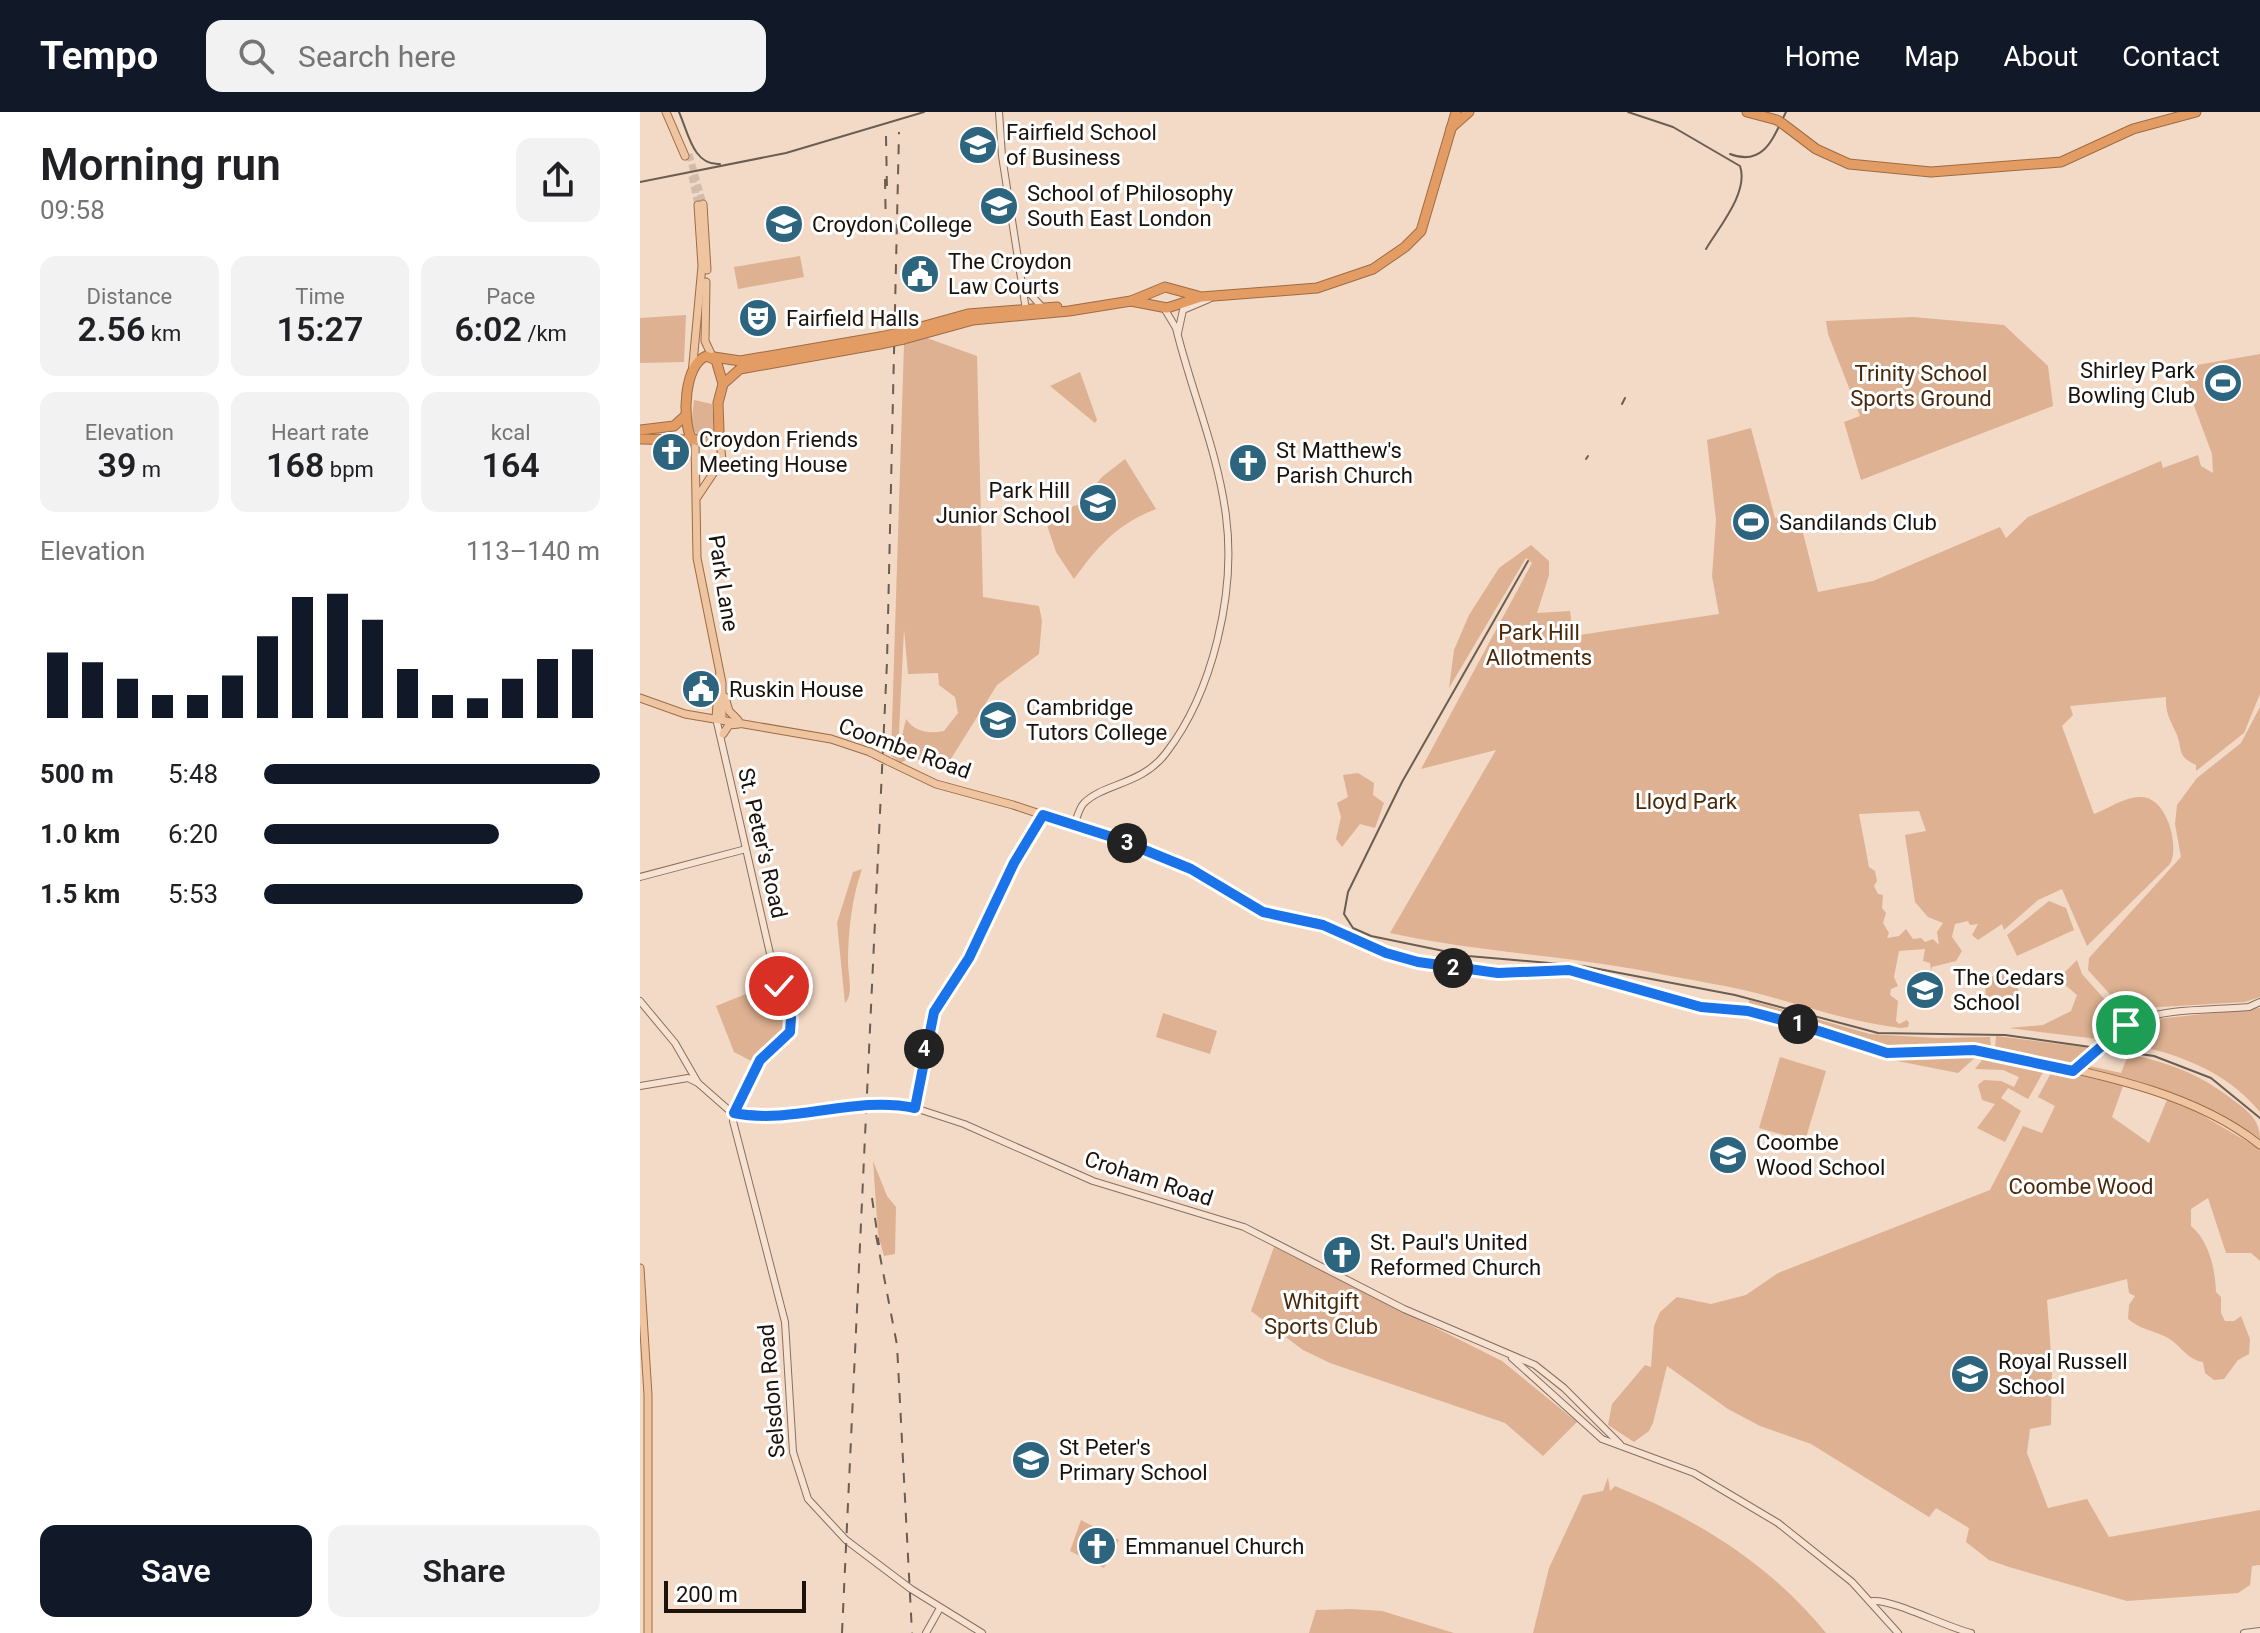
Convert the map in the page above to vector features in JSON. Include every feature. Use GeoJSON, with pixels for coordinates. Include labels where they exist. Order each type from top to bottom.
{"type":"FeatureCollection","features":[{"type":"Feature","properties":{"kind":"highway"},"geometry":{"type":"LineString","coordinates":[[1131,301],[1166,306],[1201,297],[1299,289],[1332,284],[1373,269],[1417,237],[1425,220],[1456,112]]}},
{"type":"Feature","properties":{"kind":"highway"},"geometry":{"type":"LineString","coordinates":[[1747,112],[1780,122],[1811,147],[1840,161],[1880,169],[1931,172],[2061,162],[2130,130],[2196,112]]}},
{"type":"Feature","properties":{"kind":"highway"},"geometry":{"type":"LineString","coordinates":[[1451,128],[1468,113]]}},
{"type":"Feature","properties":{"kind":"highway"},"geometry":{"type":"LineString","coordinates":[[1026,310],[1081,308],[1131,301],[1167,287],[1174,292],[1201,297]]}},
{"type":"Feature","properties":{"kind":"highway"},"geometry":{"type":"LineString","coordinates":[[1157,292],[1166,306]]}},
{"type":"Feature","properties":{"kind":"highway"},"geometry":{"type":"LineString","coordinates":[[1166,306],[1174,292]]}},
{"type":"Feature","properties":{"kind":"highway"},"geometry":{"type":"LineString","coordinates":[[642,434],[709,443],[719,431],[718,403],[723,384],[740,369],[904,335],[953,321],[1041,307],[1081,308]]}},
{"type":"Feature","properties":{"kind":"highway"},"geometry":{"type":"LineString","coordinates":[[693,440],[685,416],[692,376],[699,359],[713,356],[737,361],[880,340]]}},
{"type":"Feature","properties":{"kind":"highway"},"geometry":{"type":"LineString","coordinates":[[713,356],[723,384]]}},
{"type":"Feature","properties":{"kind":"highway"},"geometry":{"type":"LineString","coordinates":[[642,434],[674,426],[685,416]]}},
{"type":"Feature","properties":{"kind":"main road"},"geometry":{"type":"LineString","coordinates":[[668,112],[687,155]]}},
{"type":"Feature","properties":{"kind":"main road"},"geometry":{"type":"LineString","coordinates":[[999,112],[1002,156],[1026,310]]}},
{"type":"Feature","properties":{"kind":"main road"},"geometry":{"type":"LineString","coordinates":[[692,376],[702,257],[701,205],[707,319],[705,341],[713,356]]}},
{"type":"Feature","properties":{"kind":"main road"},"geometry":{"type":"LineString","coordinates":[[1023,285],[1041,307]]}},
{"type":"Feature","properties":{"kind":"main road"},"geometry":{"type":"LineString","coordinates":[[1178,337],[1183,310],[1217,296]]}},
{"type":"Feature","properties":{"kind":"main road"},"geometry":{"type":"LineString","coordinates":[[1074,825],[1085,802],[1140,776],[1166,754],[1198,694],[1217,632],[1227,574],[1226,514],[1176,328],[1166,306]]}},
{"type":"Feature","properties":{"kind":"main road"},"geometry":{"type":"LineString","coordinates":[[698,496],[722,460],[719,431]]}},
{"type":"Feature","properties":{"kind":"main road","name":"Park Lane"},"geometry":{"type":"LineString","coordinates":[[693,440],[698,496],[697,558],[722,691],[719,718]]}},
{"type":"Feature","properties":{"kind":"main road","name":"Park Lane"},"geometry":{"type":"LineString","coordinates":[[719,676],[719,718]]}},
{"type":"Feature","properties":{"kind":"main road"},"geometry":{"type":"LineString","coordinates":[[722,691],[732,715],[745,723]]}},
{"type":"Feature","properties":{"kind":"main road","name":"Coombe Road"},"geometry":{"type":"LineString","coordinates":[[640,698],[685,714],[831,739],[870,752],[936,784],[1074,825],[1191,869],[1263,912],[1323,925],[1386,953],[1418,962],[1498,973],[1569,970],[1701,1007],[1748,1011],[1887,1053],[1974,1050],[2073,1071],[2145,1089],[2198,1109],[2260,1145]]}},
{"type":"Feature","properties":{"kind":"main road","name":"St. Peter's Road"},"geometry":{"type":"LineString","coordinates":[[719,718],[723,749]]}},
{"type":"Feature","properties":{"kind":"main road","name":"St. Peter's Road"},"geometry":{"type":"LineString","coordinates":[[719,718],[723,749],[777,983],[792,1023],[786,1040],[760,1060],[734,1113]]}},
{"type":"Feature","properties":{"kind":"main road"},"geometry":{"type":"LineString","coordinates":[[723,734],[729,725],[745,723]]}},
{"type":"Feature","properties":{"kind":"main road"},"geometry":{"type":"LineString","coordinates":[[915,1108],[934,1012],[969,958],[1014,863],[1043,815]]}},
{"type":"Feature","properties":{"kind":"main road"},"geometry":{"type":"LineString","coordinates":[[640,877],[746,849]]}},
{"type":"Feature","properties":{"kind":"main road"},"geometry":{"type":"LineString","coordinates":[[640,1002],[684,1058],[698,1083]]}},
{"type":"Feature","properties":{"kind":"main road"},"geometry":{"type":"LineString","coordinates":[[2073,1071],[2126,1025],[2144,1015],[2249,1007],[2260,1002]]}},
{"type":"Feature","properties":{"kind":"main road"},"geometry":{"type":"LineString","coordinates":[[684,1058],[690,1078],[734,1113]]}},
{"type":"Feature","properties":{"kind":"main road"},"geometry":{"type":"LineString","coordinates":[[640,1089],[690,1078]]}},
{"type":"Feature","properties":{"kind":"main road","name":"Croham Road"},"geometry":{"type":"LineString","coordinates":[[734,1113],[786,1113],[886,1103],[915,1108],[953,1120],[1093,1181],[1244,1227],[1404,1309],[1535,1365],[1564,1388],[1620,1444]]}},
{"type":"Feature","properties":{"kind":"main road","name":"Selsdon Road"},"geometry":{"type":"LineString","coordinates":[[734,1113],[785,1322],[793,1452],[806,1496],[837,1533],[940,1608],[982,1633]]}},
{"type":"Feature","properties":{"kind":"main road"},"geometry":{"type":"LineString","coordinates":[[640,1268],[648,1395],[644,1467],[648,1633]]}},
{"type":"Feature","properties":{"kind":"main road"},"geometry":{"type":"LineString","coordinates":[[1509,1355],[1602,1439],[1694,1473],[1733,1495],[1810,1547],[1872,1601],[1898,1633]]}},
{"type":"Feature","properties":{"kind":"main road"},"geometry":{"type":"LineString","coordinates":[[1872,1601],[1889,1602],[1937,1623],[1971,1633]]}},
{"type":"Feature","properties":{"kind":"main road"},"geometry":{"type":"LineString","coordinates":[[926,1633],[940,1608]]}},
{"type":"Feature","properties":{"kind":"main road"},"geometry":{"type":"LineString","coordinates":[[2244,1633],[2260,1631]]}},
{"type":"Feature","properties":{"kind":"green space"},"geometry":{"type":"Polygon","coordinates":[[[800,256],[804,277],[738,289],[734,267],[800,256]]]}},
{"type":"Feature","properties":{"kind":"green space"},"geometry":{"type":"Polygon","coordinates":[[[686,315],[684,362],[640,363],[640,318],[686,315]]]}},
{"type":"Feature","properties":{"kind":"green space","name":"Trinity School Sports Ground"},"geometry":{"type":"Polygon","coordinates":[[[1913,317],[2004,325],[2048,366],[2053,406],[1861,480],[1844,422],[1860,416],[1828,334],[1826,321],[1913,317]]]}},
{"type":"Feature","properties":{"kind":"green space"},"geometry":{"type":"Polygon","coordinates":[[[927,338],[977,356],[983,597],[1039,606],[1042,621],[1039,654],[997,685],[944,770],[911,757],[901,763],[891,756],[904,344],[927,338]],[[904,629],[898,753],[906,719],[918,729],[938,732],[944,731],[958,713],[955,697],[939,685],[938,673],[908,674],[904,629]]]}},
{"type":"Feature","properties":{"kind":"green space","name":"Lloyd Park"},"geometry":{"type":"Polygon","coordinates":[[[2260,354],[2260,694],[2244,733],[2196,771],[2196,765],[2182,753],[2167,713],[2166,697],[2070,706],[2073,715],[2062,726],[2094,814],[2130,798],[2151,799],[2169,824],[2173,846],[2170,864],[2087,946],[2062,889],[2038,900],[2004,930],[2002,924],[1978,940],[1972,935],[1978,924],[1970,925],[1968,921],[1955,924],[1952,937],[1962,951],[1956,961],[1932,967],[1930,975],[1934,983],[1927,995],[1912,992],[1908,983],[1917,971],[1927,973],[1931,970],[1930,963],[1923,961],[1925,949],[1899,951],[1894,977],[1898,986],[1891,989],[1890,995],[1898,1001],[1896,1021],[1899,1024],[1907,1020],[1909,1023],[1908,1027],[1901,1028],[1650,972],[1390,933],[1496,750],[1421,769],[1532,563],[1526,558],[1449,688],[1454,650],[1469,615],[1499,568],[1531,545],[1549,561],[1549,575],[1537,613],[1570,611],[1573,636],[1719,614],[1712,576],[1716,520],[1707,440],[1751,428],[1775,518],[1784,515],[1787,524],[1803,533],[1818,592],[1873,581],[2000,527],[2006,538],[2028,517],[2161,461],[2163,468],[2198,455],[2201,466],[2213,473],[2212,454],[2180,368],[2260,354]],[[1919,811],[1859,814],[1869,867],[1875,871],[1877,881],[1874,886],[1878,894],[1883,895],[1882,908],[1886,913],[1883,923],[1889,933],[1887,938],[1899,936],[1906,929],[1913,939],[1921,938],[1925,942],[1933,939],[1939,945],[1937,932],[1943,923],[1928,917],[1915,902],[1905,835],[1926,831],[1919,811]]]}},
{"type":"Feature","properties":{"kind":"green space"},"geometry":{"type":"Polygon","coordinates":[[[1080,372],[1097,420],[1095,423],[1050,386],[1080,372]]]}},
{"type":"Feature","properties":{"kind":"green space"},"geometry":{"type":"Polygon","coordinates":[[[694,400],[712,404],[714,430],[708,438],[699,437],[691,427],[694,400]]]}},
{"type":"Feature","properties":{"kind":"green space"},"geometry":{"type":"Polygon","coordinates":[[[1125,459],[1156,509],[1109,537],[1074,579],[1056,552],[1044,516],[1080,504],[1102,477],[1125,459]]]}},
{"type":"Feature","properties":{"kind":"green space"},"geometry":{"type":"Polygon","coordinates":[[[2260,707],[2260,997],[2245,1002],[2143,1008],[2128,993],[2117,1002],[2088,970],[2089,958],[2181,857],[2175,824],[2177,805],[2197,778],[2241,743],[2260,707]]]}},
{"type":"Feature","properties":{"kind":"green space"},"geometry":{"type":"Polygon","coordinates":[[[1358,773],[1374,783],[1373,795],[1384,803],[1375,828],[1360,824],[1342,847],[1336,839],[1341,817],[1337,803],[1348,797],[1343,775],[1358,773]]]}},
{"type":"Feature","properties":{"kind":"green space"},"geometry":{"type":"Polygon","coordinates":[[[862,869],[851,915],[848,951],[850,990],[845,1003],[837,923],[853,872],[862,869]]]}},
{"type":"Feature","properties":{"kind":"green space"},"geometry":{"type":"Polygon","coordinates":[[[2049,901],[2066,908],[2074,930],[2017,956],[2007,935],[2049,901]]]}},
{"type":"Feature","properties":{"kind":"green space"},"geometry":{"type":"Polygon","coordinates":[[[2077,960],[2082,974],[2123,1020],[2097,1039],[2009,1028],[2043,1025],[2071,1011],[2077,995],[2058,979],[2077,960]]]}},
{"type":"Feature","properties":{"kind":"green space"},"geometry":{"type":"Polygon","coordinates":[[[2010,970],[2022,999],[1986,1000],[1985,979],[2010,970]]]}},
{"type":"Feature","properties":{"kind":"green space"},"geometry":{"type":"Polygon","coordinates":[[[773,983],[786,1029],[753,1062],[734,1052],[716,1006],[773,983]]]}},
{"type":"Feature","properties":{"kind":"green space"},"geometry":{"type":"Polygon","coordinates":[[[1749,1000],[1870,1034],[1990,1037],[1991,1047],[1875,1047],[1749,1007],[1749,1000]]]}},
{"type":"Feature","properties":{"kind":"green space"},"geometry":{"type":"Polygon","coordinates":[[[2260,1008],[2260,1112],[2230,1084],[2195,1064],[2156,1050],[2116,1042],[2147,1020],[2260,1008]]]}},
{"type":"Feature","properties":{"kind":"green space"},"geometry":{"type":"Polygon","coordinates":[[[1163,1013],[1217,1031],[1210,1054],[1156,1037],[1163,1013]]]}},
{"type":"Feature","properties":{"kind":"green space"},"geometry":{"type":"Polygon","coordinates":[[[1996,1036],[2091,1048],[2069,1066],[1995,1048],[1996,1036]]]}},
{"type":"Feature","properties":{"kind":"green space"},"geometry":{"type":"Polygon","coordinates":[[[2099,1049],[2153,1060],[2202,1079],[2248,1112],[2258,1126],[2260,1139],[2197,1103],[2150,1085],[2079,1068],[2085,1065],[2121,1073],[2127,1058],[2101,1053],[2099,1049]]]}},
{"type":"Feature","properties":{"kind":"green space"},"geometry":{"type":"Polygon","coordinates":[[[1980,1053],[1958,1073],[1892,1060],[1892,1056],[1980,1053]]]}},
{"type":"Feature","properties":{"kind":"green space"},"geometry":{"type":"Polygon","coordinates":[[[1985,1056],[2045,1069],[2028,1099],[2008,1088],[2001,1098],[2021,1111],[2005,1142],[1977,1128],[1995,1104],[1982,1100],[1978,1085],[1984,1080],[2001,1081],[2014,1087],[2019,1077],[2003,1070],[1975,1069],[1985,1056]]]}},
{"type":"Feature","properties":{"kind":"green space"},"geometry":{"type":"Polygon","coordinates":[[[1780,1057],[1826,1071],[1805,1141],[1759,1128],[1780,1057]]]}},
{"type":"Feature","properties":{"kind":"green space","name":"Royal Russell School"},"geometry":{"type":"Polygon","coordinates":[[[2053,1069],[2123,1086],[2112,1117],[2149,1143],[2167,1100],[2195,1111],[2260,1149],[2260,1261],[2251,1253],[2226,1253],[2208,1198],[2191,1209],[2191,1226],[2210,1256],[2216,1292],[2221,1297],[2221,1313],[2225,1321],[2234,1321],[2241,1316],[2250,1339],[2249,1354],[2238,1360],[2224,1379],[2214,1380],[2205,1373],[2203,1362],[2192,1358],[2169,1339],[2128,1319],[2129,1305],[2135,1296],[2129,1293],[2127,1279],[2047,1300],[2052,1367],[2051,1425],[2030,1429],[2027,1453],[2048,1508],[2087,1499],[2109,1537],[2260,1510],[2260,1565],[2252,1566],[2250,1585],[2238,1593],[2127,1601],[1989,1560],[1966,1542],[1969,1528],[1936,1508],[1929,1517],[1811,1444],[1760,1426],[1728,1409],[1667,1366],[1649,1431],[1634,1442],[1608,1425],[1612,1404],[1645,1365],[1651,1367],[1654,1326],[1660,1312],[1677,1297],[1711,1304],[1746,1295],[1778,1273],[1990,1190],[2023,1126],[2042,1133],[2055,1106],[2038,1097],[2053,1069]]]}},
{"type":"Feature","properties":{"kind":"green space"},"geometry":{"type":"Polygon","coordinates":[[[873,1161],[887,1196],[896,1207],[895,1254],[884,1256],[878,1234],[873,1161]]]}},
{"type":"Feature","properties":{"kind":"green space","name":"Whitgift Sports Club"},"geometry":{"type":"Polygon","coordinates":[[[1274,1247],[1502,1361],[1577,1422],[1543,1456],[1505,1423],[1330,1363],[1303,1350],[1251,1311],[1274,1247]]]}},
{"type":"Feature","properties":{"kind":"green space"},"geometry":{"type":"Polygon","coordinates":[[[1608,1477],[1610,1491],[1615,1486],[1646,1499],[1730,1546],[1781,1585],[1826,1633],[1533,1633],[1549,1568],[1583,1495],[1603,1491],[1608,1477]]]}},
{"type":"Feature","properties":{"kind":"green space"},"geometry":{"type":"Polygon","coordinates":[[[1081,1520],[1119,1540],[1104,1568],[1070,1551],[1081,1520]]]}},
{"type":"Feature","properties":{"kind":"green space"},"geometry":{"type":"Polygon","coordinates":[[[1316,1610],[1382,1611],[1454,1633],[1309,1633],[1316,1610]]]}},
{"type":"Feature","properties":{"kind":"tunnel"},"geometry":{"type":"LineString","coordinates":[[689,154],[703,204]]}},
{"type":"Feature","properties":{"kind":"tunnel"},"geometry":{"type":"LineString","coordinates":[[692,176],[698,205]]}},
{"type":"Feature","properties":{"kind":"tram line"},"geometry":{"type":"LineString","coordinates":[[679,112],[698,154],[703,160],[720,164]]}},
{"type":"Feature","properties":{"kind":"tram line"},"geometry":{"type":"LineString","coordinates":[[640,182],[786,153],[924,112]]}},
{"type":"Feature","properties":{"kind":"tram line"},"geometry":{"type":"LineString","coordinates":[[1628,112],[1673,127],[1740,166],[1742,176],[1737,198],[1706,249]]}},
{"type":"Feature","properties":{"kind":"tram line"},"geometry":{"type":"LineString","coordinates":[[1730,154],[1751,157],[1766,148],[1786,112]]}},
{"type":"Feature","properties":{"kind":"tram line"},"geometry":{"type":"LineString","coordinates":[[1622,404],[1625,398]]}},
{"type":"Feature","properties":{"kind":"tram line"},"geometry":{"type":"LineString","coordinates":[[1528,561],[1402,782],[1348,892],[1344,914],[1353,928],[1371,936],[1468,956],[1583,966],[1735,995],[1878,1033],[2005,1035],[2154,1056],[2211,1078],[2260,1118]]}},
{"type":"Feature","properties":{"kind":"railway"},"geometry":{"type":"LineString","coordinates":[[842,1633],[887,662],[899,132]]}},
{"type":"Feature","properties":{"kind":"railway"},"geometry":{"type":"LineString","coordinates":[[886,136],[887,190]]}},
{"type":"Feature","properties":{"kind":"railway"},"geometry":{"type":"LineString","coordinates":[[885,179],[886,235]]}},
{"type":"Feature","properties":{"kind":"railway"},"geometry":{"type":"LineString","coordinates":[[872,1198],[879,1245]]}},
{"type":"Feature","properties":{"kind":"railway"},"geometry":{"type":"LineString","coordinates":[[876,1235],[897,1345],[912,1633]]}},
{"type":"Feature","properties":{"kind":"place","name":"Fairfield School of Business"},"geometry":{"type":"Point","coordinates":[978,145]}},
{"type":"Feature","properties":{"kind":"place","name":"School of Philosophy South East London"},"geometry":{"type":"Point","coordinates":[999,206]}},
{"type":"Feature","properties":{"kind":"place","name":"Croydon College"},"geometry":{"type":"Point","coordinates":[784,224]}},
{"type":"Feature","properties":{"kind":"place","name":"The Croydon Law Courts"},"geometry":{"type":"Point","coordinates":[920,274]}},
{"type":"Feature","properties":{"kind":"place","name":"Fairfield Halls"},"geometry":{"type":"Point","coordinates":[758,318]}},
{"type":"Feature","properties":{"kind":"place","name":"Shirley Park Bowling Club"},"geometry":{"type":"Point","coordinates":[2223,383]}},
{"type":"Feature","properties":{"kind":"place","name":"Croydon Friends Meeting House"},"geometry":{"type":"Point","coordinates":[671,452]}},
{"type":"Feature","properties":{"kind":"place","name":"St Matthew's Parish Church"},"geometry":{"type":"Point","coordinates":[1248,463]}},
{"type":"Feature","properties":{"kind":"place","name":"Park Hill Junior School"},"geometry":{"type":"Point","coordinates":[1098,503]}},
{"type":"Feature","properties":{"kind":"place","name":"Sandilands Club"},"geometry":{"type":"Point","coordinates":[1751,522]}},
{"type":"Feature","properties":{"kind":"place","name":"Ruskin House"},"geometry":{"type":"Point","coordinates":[701,689]}},
{"type":"Feature","properties":{"kind":"place","name":"Cambridge Tutors College"},"geometry":{"type":"Point","coordinates":[998,720]}},
{"type":"Feature","properties":{"kind":"place","name":"The Cedars School"},"geometry":{"type":"Point","coordinates":[1925,990]}},
{"type":"Feature","properties":{"kind":"place","name":"Coombe Wood School"},"geometry":{"type":"Point","coordinates":[1728,1155]}},
{"type":"Feature","properties":{"kind":"place","name":"St. Paul's United Reformed Church"},"geometry":{"type":"Point","coordinates":[1342,1255]}},
{"type":"Feature","properties":{"kind":"place","name":"Royal Russell School"},"geometry":{"type":"Point","coordinates":[1970,1374]}},
{"type":"Feature","properties":{"kind":"place","name":"St Peter's Primary School"},"geometry":{"type":"Point","coordinates":[1031,1460]}},
{"type":"Feature","properties":{"kind":"place","name":"Emmanuel Church"},"geometry":{"type":"Point","coordinates":[1097,1546]}},
{"type":"Feature","properties":{"kind":"route"},"geometry":{"type":"LineString","coordinates":[[779,986],[791,1018],[790,1032],[784,1041],[760,1060],[734,1113],[804,1112],[886,1103],[915,1108],[934,1012],[969,958],[1014,863],[1043,815],[1115,838],[1191,869],[1263,912],[1330,927],[1390,955],[1429,964],[1498,973],[1577,972],[1701,1007],[1748,1011],[1797,1024],[1866,1049],[1887,1053],[1993,1052],[2073,1071],[2087,1055],[2126,1025]]}},
{"type":"Feature","properties":{"kind":"park label","name":"Park Hill Allotments"},"geometry":{"type":"Point","coordinates":[1539,644]}},
{"type":"Feature","properties":{"kind":"park label","name":"Coombe Wood"},"geometry":{"type":"Point","coordinates":[2081,1186]}}]}
